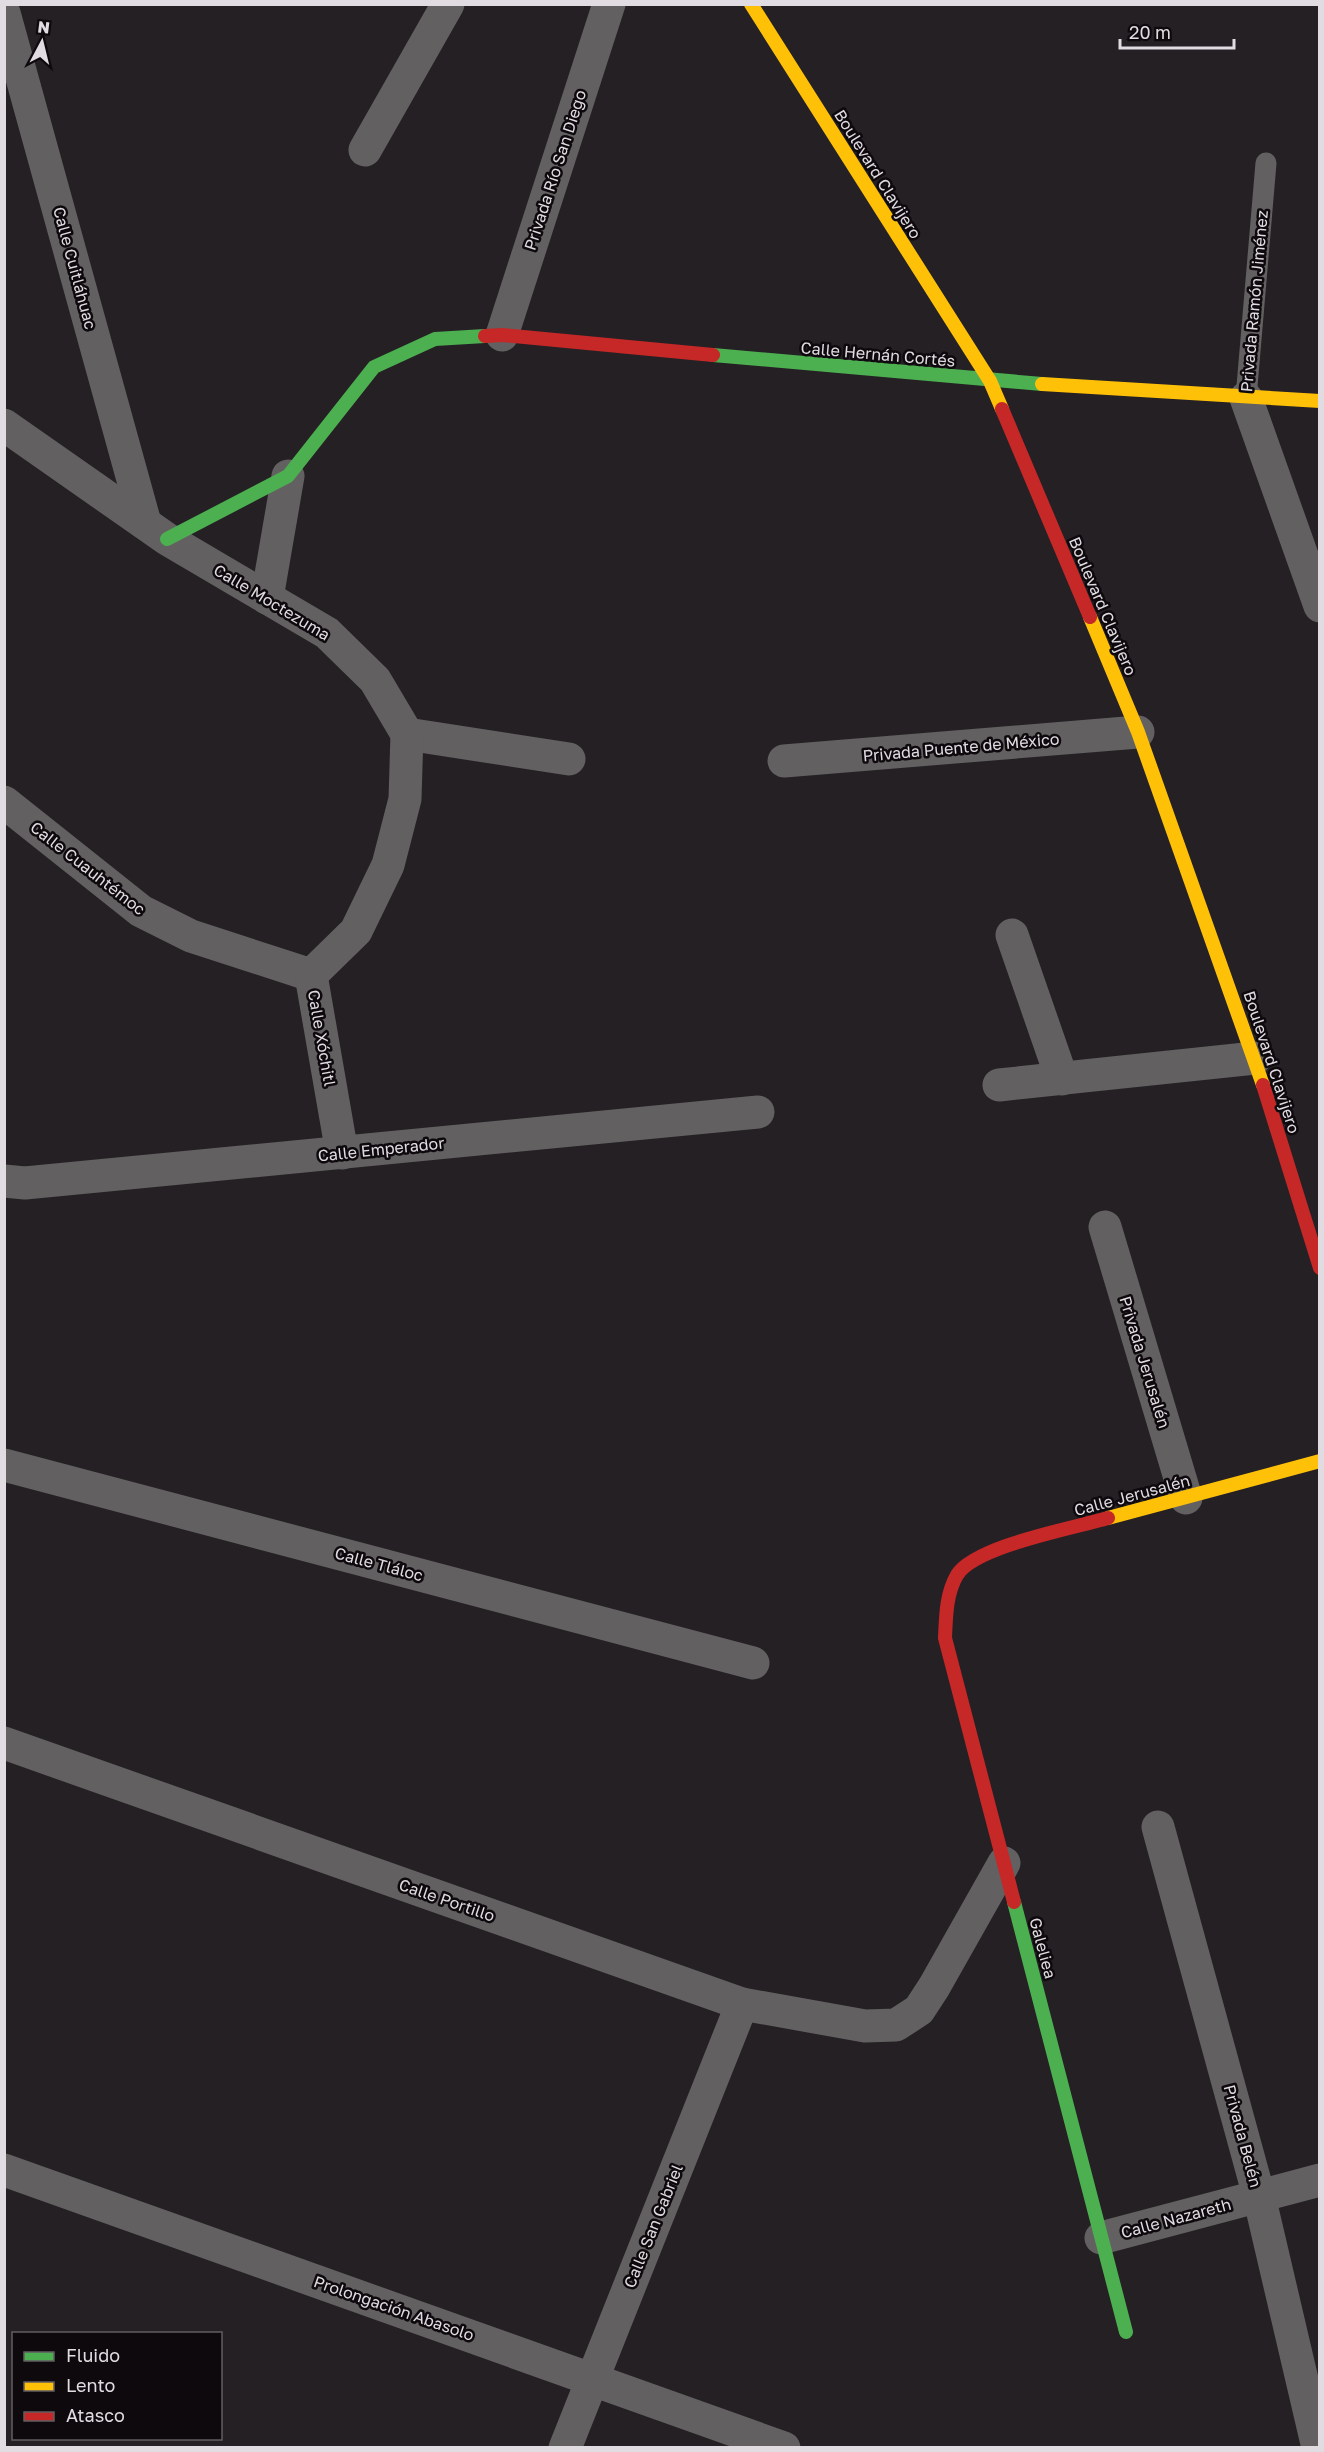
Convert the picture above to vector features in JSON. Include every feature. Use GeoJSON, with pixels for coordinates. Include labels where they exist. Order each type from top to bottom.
{"type":"FeatureCollection","features":[{"type":"Feature","properties":{"kind":"street"},"geometry":{"type":"LineString","coordinates":[[365,150],[448,4]]}},
{"type":"Feature","properties":{"kind":"street","name":"Privada Río San Diego"},"geometry":{"type":"LineString","coordinates":[[502,335],[609,4]]}},
{"type":"Feature","properties":{"kind":"street","name":"Boulevard Clavijero"},"geometry":{"type":"LineString","coordinates":[[751,4],[990,381],[1138,732],[1255,1058],[1320,1268]]}},
{"type":"Feature","properties":{"kind":"street","name":"Calle Cuitláhuac"},"geometry":{"type":"LineString","coordinates":[[4,13],[156,531]]}},
{"type":"Feature","properties":{"kind":"street","name":"Calle Hernán Cortés"},"geometry":{"type":"LineString","coordinates":[[288,476],[374,367],[435,339],[502,335],[990,381],[1320,401]]}},
{"type":"Feature","properties":{"kind":"street","name":"Privada Ramón Jiménez"},"geometry":{"type":"LineString","coordinates":[[1246,398],[1320,606]]}},
{"type":"Feature","properties":{"kind":"street","name":"Calle Moctezuma"},"geometry":{"type":"LineString","coordinates":[[4,425],[156,531],[327,633],[375,680],[406,734]]}},
{"type":"Feature","properties":{"kind":"street"},"geometry":{"type":"LineString","coordinates":[[156,531],[288,476]]}},
{"type":"Feature","properties":{"kind":"street"},"geometry":{"type":"LineString","coordinates":[[267,598],[288,476]]}},
{"type":"Feature","properties":{"kind":"street","name":"Privada Puente de México"},"geometry":{"type":"LineString","coordinates":[[784,761],[1138,732]]}},
{"type":"Feature","properties":{"kind":"street"},"geometry":{"type":"LineString","coordinates":[[406,734],[568,759]]}},
{"type":"Feature","properties":{"kind":"street","name":"Calle Xóchitl"},"geometry":{"type":"LineString","coordinates":[[342,1153],[311,975],[356,931],[388,865],[405,798],[406,734]]}},
{"type":"Feature","properties":{"kind":"street","name":"Calle Cuauhtémoc"},"geometry":{"type":"LineString","coordinates":[[4,802],[141,911],[190,936],[311,975]]}},
{"type":"Feature","properties":{"kind":"street"},"geometry":{"type":"LineString","coordinates":[[1012,935],[1062,1079]]}},
{"type":"Feature","properties":{"kind":"street"},"geometry":{"type":"LineString","coordinates":[[999,1085],[1255,1058]]}},
{"type":"Feature","properties":{"kind":"street","name":"Calle Emperador"},"geometry":{"type":"LineString","coordinates":[[4,1181],[25,1183],[758,1112]]}},
{"type":"Feature","properties":{"kind":"street","name":"Privada Jerusalén"},"geometry":{"type":"LineString","coordinates":[[1105,1227],[1186,1498]]}},
{"type":"Feature","properties":{"kind":"street","name":"Calle Jerusalén"},"geometry":{"type":"LineString","coordinates":[[958,1573],[988,1551],[1320,1461]]}},
{"type":"Feature","properties":{"kind":"street","name":"Calle Tláloc"},"geometry":{"type":"LineString","coordinates":[[4,1465],[753,1663]]}},
{"type":"Feature","properties":{"kind":"street","name":"Galeliea"},"geometry":{"type":"LineString","coordinates":[[958,1573],[946,1604],[945,1638],[1126,2332]]}},
{"type":"Feature","properties":{"kind":"street","name":"Calle Portillo"},"geometry":{"type":"LineString","coordinates":[[4,1743],[742,2004],[865,2026],[896,2025],[919,2010],[934,1988],[1004,1863]]}},
{"type":"Feature","properties":{"kind":"street","name":"Privada Belén"},"geometry":{"type":"LineString","coordinates":[[1158,1827],[1259,2196],[1318,2448]]}},
{"type":"Feature","properties":{"kind":"street","name":"Calle San Gabriel"},"geometry":{"type":"LineString","coordinates":[[565,2448],[742,2004]]}},
{"type":"Feature","properties":{"kind":"street","name":"Prolongación Abasolo"},"geometry":{"type":"LineString","coordinates":[[4,2170],[784,2448]]}},
{"type":"Feature","properties":{"kind":"street","name":"Calle Nazareth"},"geometry":{"type":"LineString","coordinates":[[1101,2238],[1320,2180]]}},
{"type":"Feature","properties":{"kind":"lane","name":"Privada Ramón Jiménez"},"geometry":{"type":"LineString","coordinates":[[1246,398],[1266,163]]}},
{"type":"Feature","properties":{"kind":"traffic: fast"},"geometry":{"type":"LineString","coordinates":[[167,539],[288,476],[374,367],[435,339],[485,336]]}},
{"type":"Feature","properties":{"kind":"traffic: fast"},"geometry":{"type":"LineString","coordinates":[[713,355],[1042,384]]}},
{"type":"Feature","properties":{"kind":"traffic: fast"},"geometry":{"type":"LineString","coordinates":[[1014,1902],[1126,2332]]}},
{"type":"Feature","properties":{"kind":"traffic: slow"},"geometry":{"type":"LineString","coordinates":[[751,4],[990,381],[1002,409]]}},
{"type":"Feature","properties":{"kind":"traffic: slow"},"geometry":{"type":"LineString","coordinates":[[1042,384],[1320,401]]}},
{"type":"Feature","properties":{"kind":"traffic: slow"},"geometry":{"type":"LineString","coordinates":[[1090,617],[1138,732],[1263,1085]]}},
{"type":"Feature","properties":{"kind":"traffic: slow"},"geometry":{"type":"LineString","coordinates":[[1108,1518],[1320,1461]]}},
{"type":"Feature","properties":{"kind":"traffic: jam"},"geometry":{"type":"LineString","coordinates":[[485,336],[502,335],[713,355]]}},
{"type":"Feature","properties":{"kind":"traffic: jam"},"geometry":{"type":"LineString","coordinates":[[1002,409],[1090,617]]}},
{"type":"Feature","properties":{"kind":"traffic: jam"},"geometry":{"type":"LineString","coordinates":[[1263,1085],[1320,1268]]}},
{"type":"Feature","properties":{"kind":"traffic: jam"},"geometry":{"type":"LineString","coordinates":[[1014,1902],[945,1638],[949,1597],[957,1575],[967,1565],[983,1555],[1026,1539],[1108,1518]]}}]}
